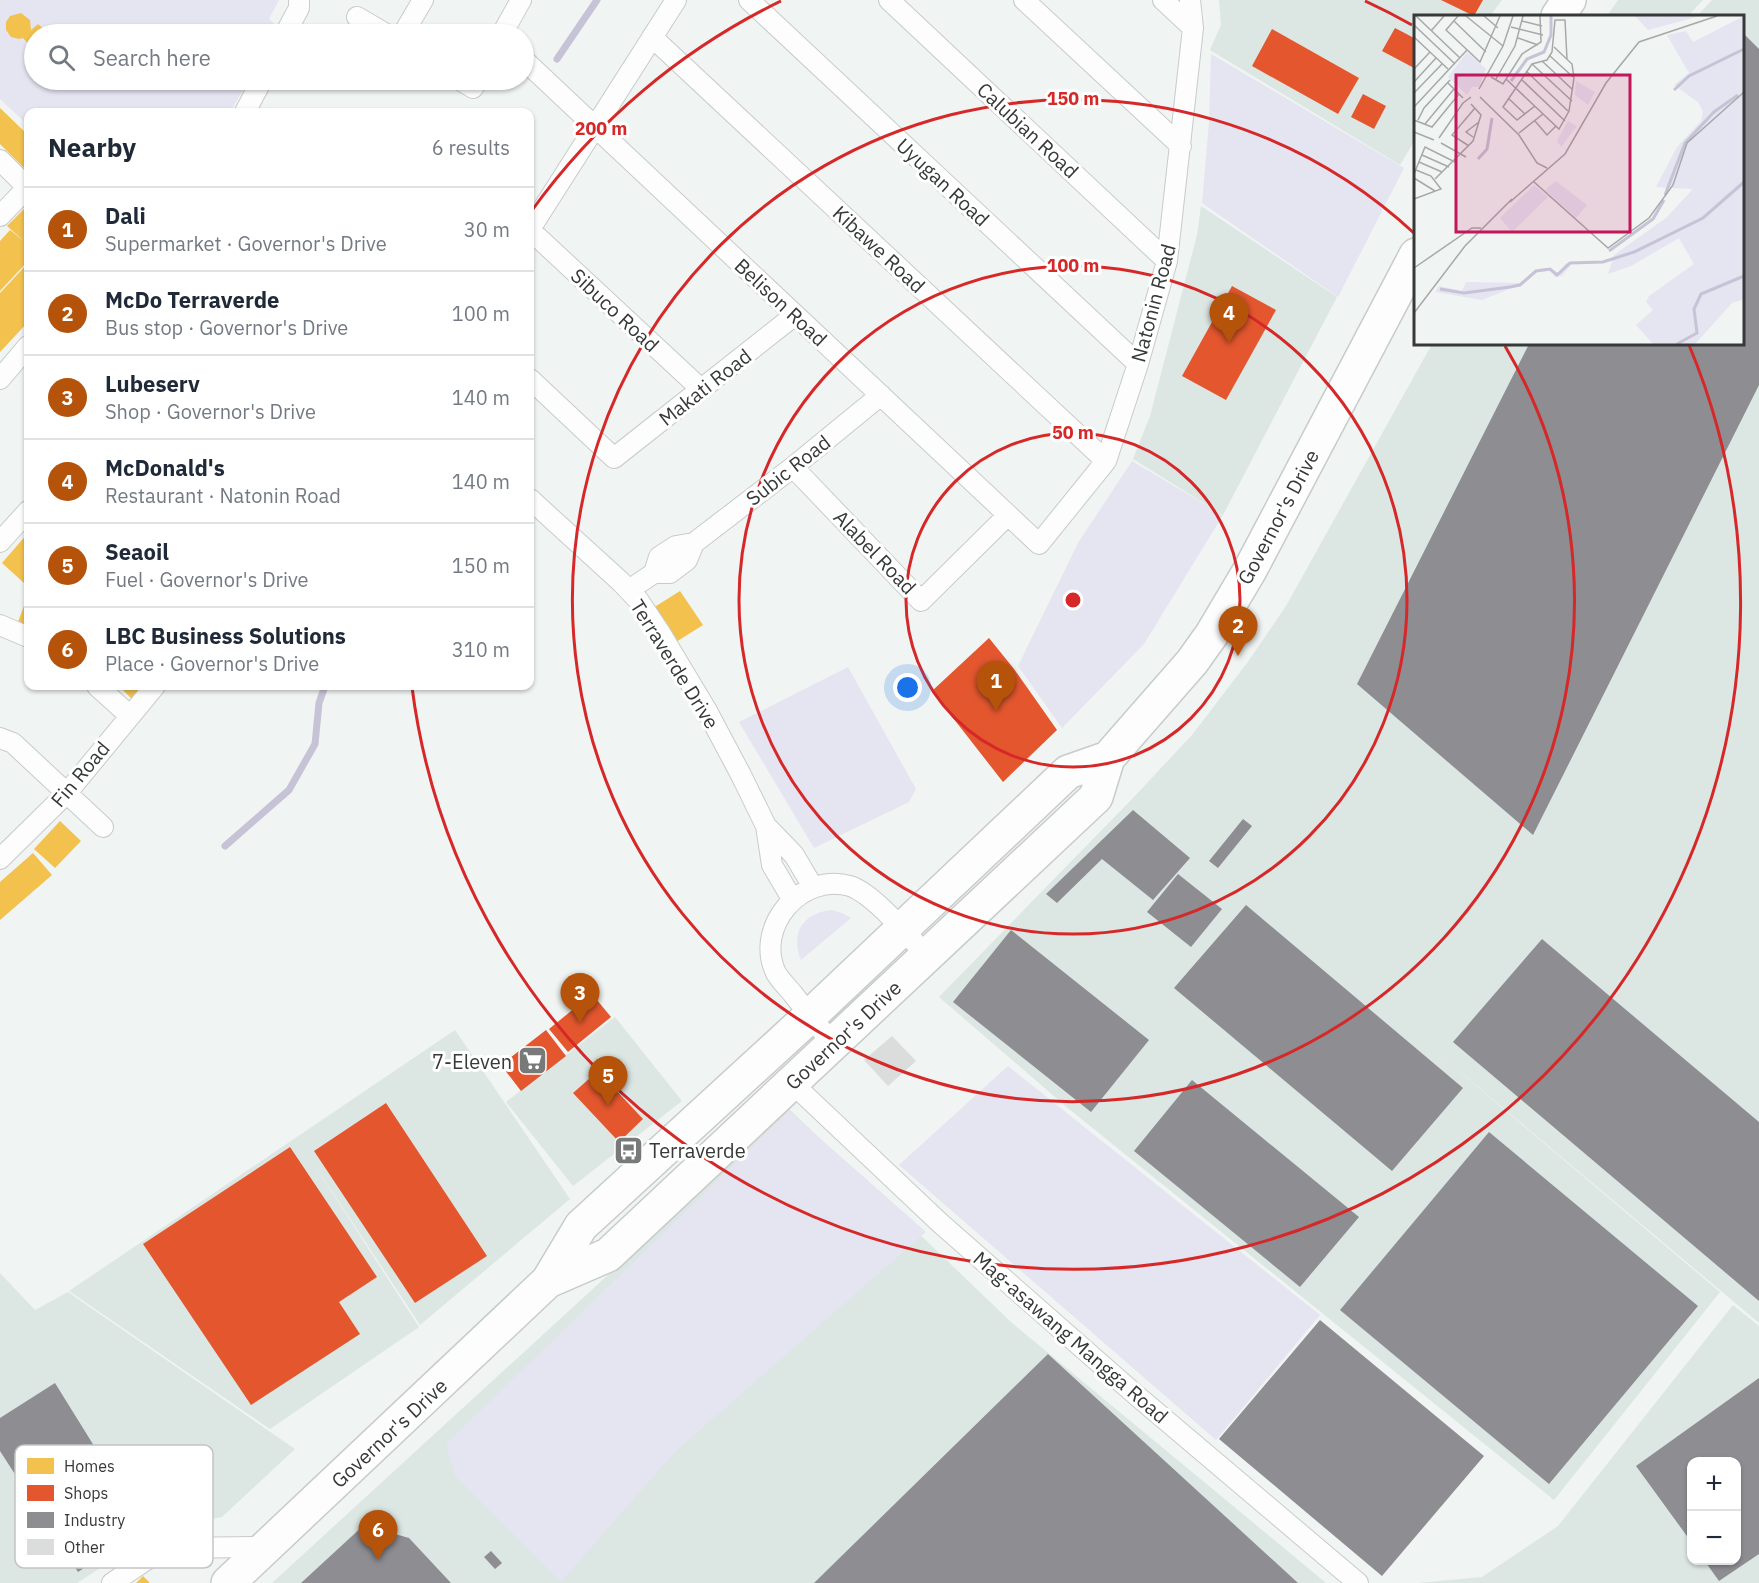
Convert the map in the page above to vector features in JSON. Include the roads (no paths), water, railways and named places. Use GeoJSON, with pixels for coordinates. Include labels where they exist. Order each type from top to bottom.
{"type":"FeatureCollection","features":[{"type":"Feature","properties":{"kind":"highway"},"geometry":{"type":"LineString","coordinates":[[1559,15],[1569,0]]}},
{"type":"Feature","properties":{"kind":"highway","name":"Governor's Drive"},"geometry":{"type":"LineString","coordinates":[[548,1281],[608,1255],[1096,797],[1108,758],[1192,662],[1229,607],[1414,259]]}},
{"type":"Feature","properties":{"kind":"highway","name":"Governor's Drive"},"geometry":{"type":"LineString","coordinates":[[228,1583],[388,1435],[548,1281],[581,1226],[810,1016],[1068,772],[1108,758]]}},
{"type":"Feature","properties":{"kind":"street"},"geometry":{"type":"LineString","coordinates":[[409,24],[423,0]]}},
{"type":"Feature","properties":{"kind":"street"},"geometry":{"type":"LineString","coordinates":[[508,24],[521,0]]}},
{"type":"Feature","properties":{"kind":"street"},"geometry":{"type":"LineString","coordinates":[[534,223],[676,0]]}},
{"type":"Feature","properties":{"kind":"street","name":"Uyugan Road"},"geometry":{"type":"LineString","coordinates":[[749,0],[1138,364]]}},
{"type":"Feature","properties":{"kind":"street","name":"Calubian Road"},"geometry":{"type":"LineString","coordinates":[[890,0],[1167,261]]}},
{"type":"Feature","properties":{"kind":"street"},"geometry":{"type":"LineString","coordinates":[[1024,0],[1181,146]]}},
{"type":"Feature","properties":{"kind":"street"},"geometry":{"type":"LineString","coordinates":[[1163,0],[1193,28]]}},
{"type":"Feature","properties":{"kind":"street","name":"Natonin Road"},"geometry":{"type":"LineString","coordinates":[[1039,544],[1106,461],[1138,364],[1167,261],[1193,28],[1190,0]]}},
{"type":"Feature","properties":{"kind":"street"},"geometry":{"type":"LineString","coordinates":[[291,24],[304,3]]}},
{"type":"Feature","properties":{"kind":"street"},"geometry":{"type":"LineString","coordinates":[[357,17],[369,24]]}},
{"type":"Feature","properties":{"kind":"street","name":"Kibawe Road"},"geometry":{"type":"LineString","coordinates":[[652,37],[1106,461]]}},
{"type":"Feature","properties":{"kind":"street","name":"Belison Road"},"geometry":{"type":"LineString","coordinates":[[534,69],[1039,544]]}},
{"type":"Feature","properties":{"kind":"street"},"geometry":{"type":"LineString","coordinates":[[248,108],[257,90]]}},
{"type":"Feature","properties":{"kind":"street"},"geometry":{"type":"LineString","coordinates":[[0,160],[24,183]]}},
{"type":"Feature","properties":{"kind":"street"},"geometry":{"type":"LineString","coordinates":[[0,216],[24,191]]}},
{"type":"Feature","properties":{"kind":"street","name":"Sibuco Road"},"geometry":{"type":"LineString","coordinates":[[534,233],[701,389]]}},
{"type":"Feature","properties":{"kind":"street","name":"Makati Road"},"geometry":{"type":"LineString","coordinates":[[534,384],[614,458],[795,315]]}},
{"type":"Feature","properties":{"kind":"street"},"geometry":{"type":"LineString","coordinates":[[0,380],[24,351]]}},
{"type":"Feature","properties":{"kind":"street","name":"Subic Road"},"geometry":{"type":"LineString","coordinates":[[629,590],[654,573],[659,557],[676,546],[694,543],[793,467],[881,395]]}},
{"type":"Feature","properties":{"kind":"street","name":"Alabel Road"},"geometry":{"type":"LineString","coordinates":[[793,467],[921,601],[1008,515]]}},
{"type":"Feature","properties":{"kind":"street","name":"Terraverde Drive"},"geometry":{"type":"LineString","coordinates":[[534,503],[629,590],[654,623],[688,679],[766,826],[794,855],[813,887]]}},
{"type":"Feature","properties":{"kind":"street"},"geometry":{"type":"LineString","coordinates":[[0,542],[24,515]]}},
{"type":"Feature","properties":{"kind":"street"},"geometry":{"type":"LineString","coordinates":[[0,625],[24,635]]}},
{"type":"Feature","properties":{"kind":"street"},"geometry":{"type":"LineString","coordinates":[[101,690],[129,716]]}},
{"type":"Feature","properties":{"kind":"street","name":"Fin Road"},"geometry":{"type":"LineString","coordinates":[[0,859],[66,794],[152,690]]}},
{"type":"Feature","properties":{"kind":"street"},"geometry":{"type":"LineString","coordinates":[[0,738],[13,743],[103,827]]}},
{"type":"Feature","properties":{"kind":"street","name":"Terraverde Drive"},"geometry":{"type":"LineString","coordinates":[[766,826],[772,865],[792,899]]}},
{"type":"Feature","properties":{"kind":"street"},"geometry":{"type":"LineString","coordinates":[[833,1044],[777,973],[771,954],[772,933],[779,915],[792,899],[813,887],[831,884],[849,886],[866,893],[927,956]]}},
{"type":"Feature","properties":{"kind":"street","name":"Mag-asawang Mangga Road"},"geometry":{"type":"LineString","coordinates":[[792,1083],[948,1230],[1136,1395],[1358,1583]]}},
{"type":"Feature","properties":{"kind":"street"},"geometry":{"type":"LineString","coordinates":[[213,1548],[266,1547]]}},
{"type":"Feature","properties":{"kind":"street"},"geometry":{"type":"LineString","coordinates":[[112,1583],[134,1568]]}},
{"type":"Feature","properties":{"kind":"waterway"},"geometry":{"type":"LineString","coordinates":[[557,59],[597,0]]}},
{"type":"Feature","properties":{"kind":"waterway"},"geometry":{"type":"LineString","coordinates":[[225,846],[289,790],[315,744],[319,703],[324,690]]}},
{"type":"Feature","properties":{"kind":"place","name":"McDonald's"},"geometry":{"type":"Point","coordinates":[1229,343]}},
{"type":"Feature","properties":{"kind":"place","name":"McDo Terraverde"},"geometry":{"type":"Point","coordinates":[1238,656]}},
{"type":"Feature","properties":{"kind":"place","name":"Dali"},"geometry":{"type":"Point","coordinates":[996,711]}},
{"type":"Feature","properties":{"kind":"place","name":"Lubeserv"},"geometry":{"type":"Point","coordinates":[580,1023]}},
{"type":"Feature","properties":{"kind":"place","name":"7-Eleven"},"geometry":{"type":"Point","coordinates":[533,1061]}},
{"type":"Feature","properties":{"kind":"place","name":"Seaoil"},"geometry":{"type":"Point","coordinates":[608,1106]}},
{"type":"Feature","properties":{"kind":"place","name":"Terraverde"},"geometry":{"type":"Point","coordinates":[628,1150]}},
{"type":"Feature","properties":{"kind":"place","name":"LBC Business Solutions"},"geometry":{"type":"Point","coordinates":[378,1560]}}]}
